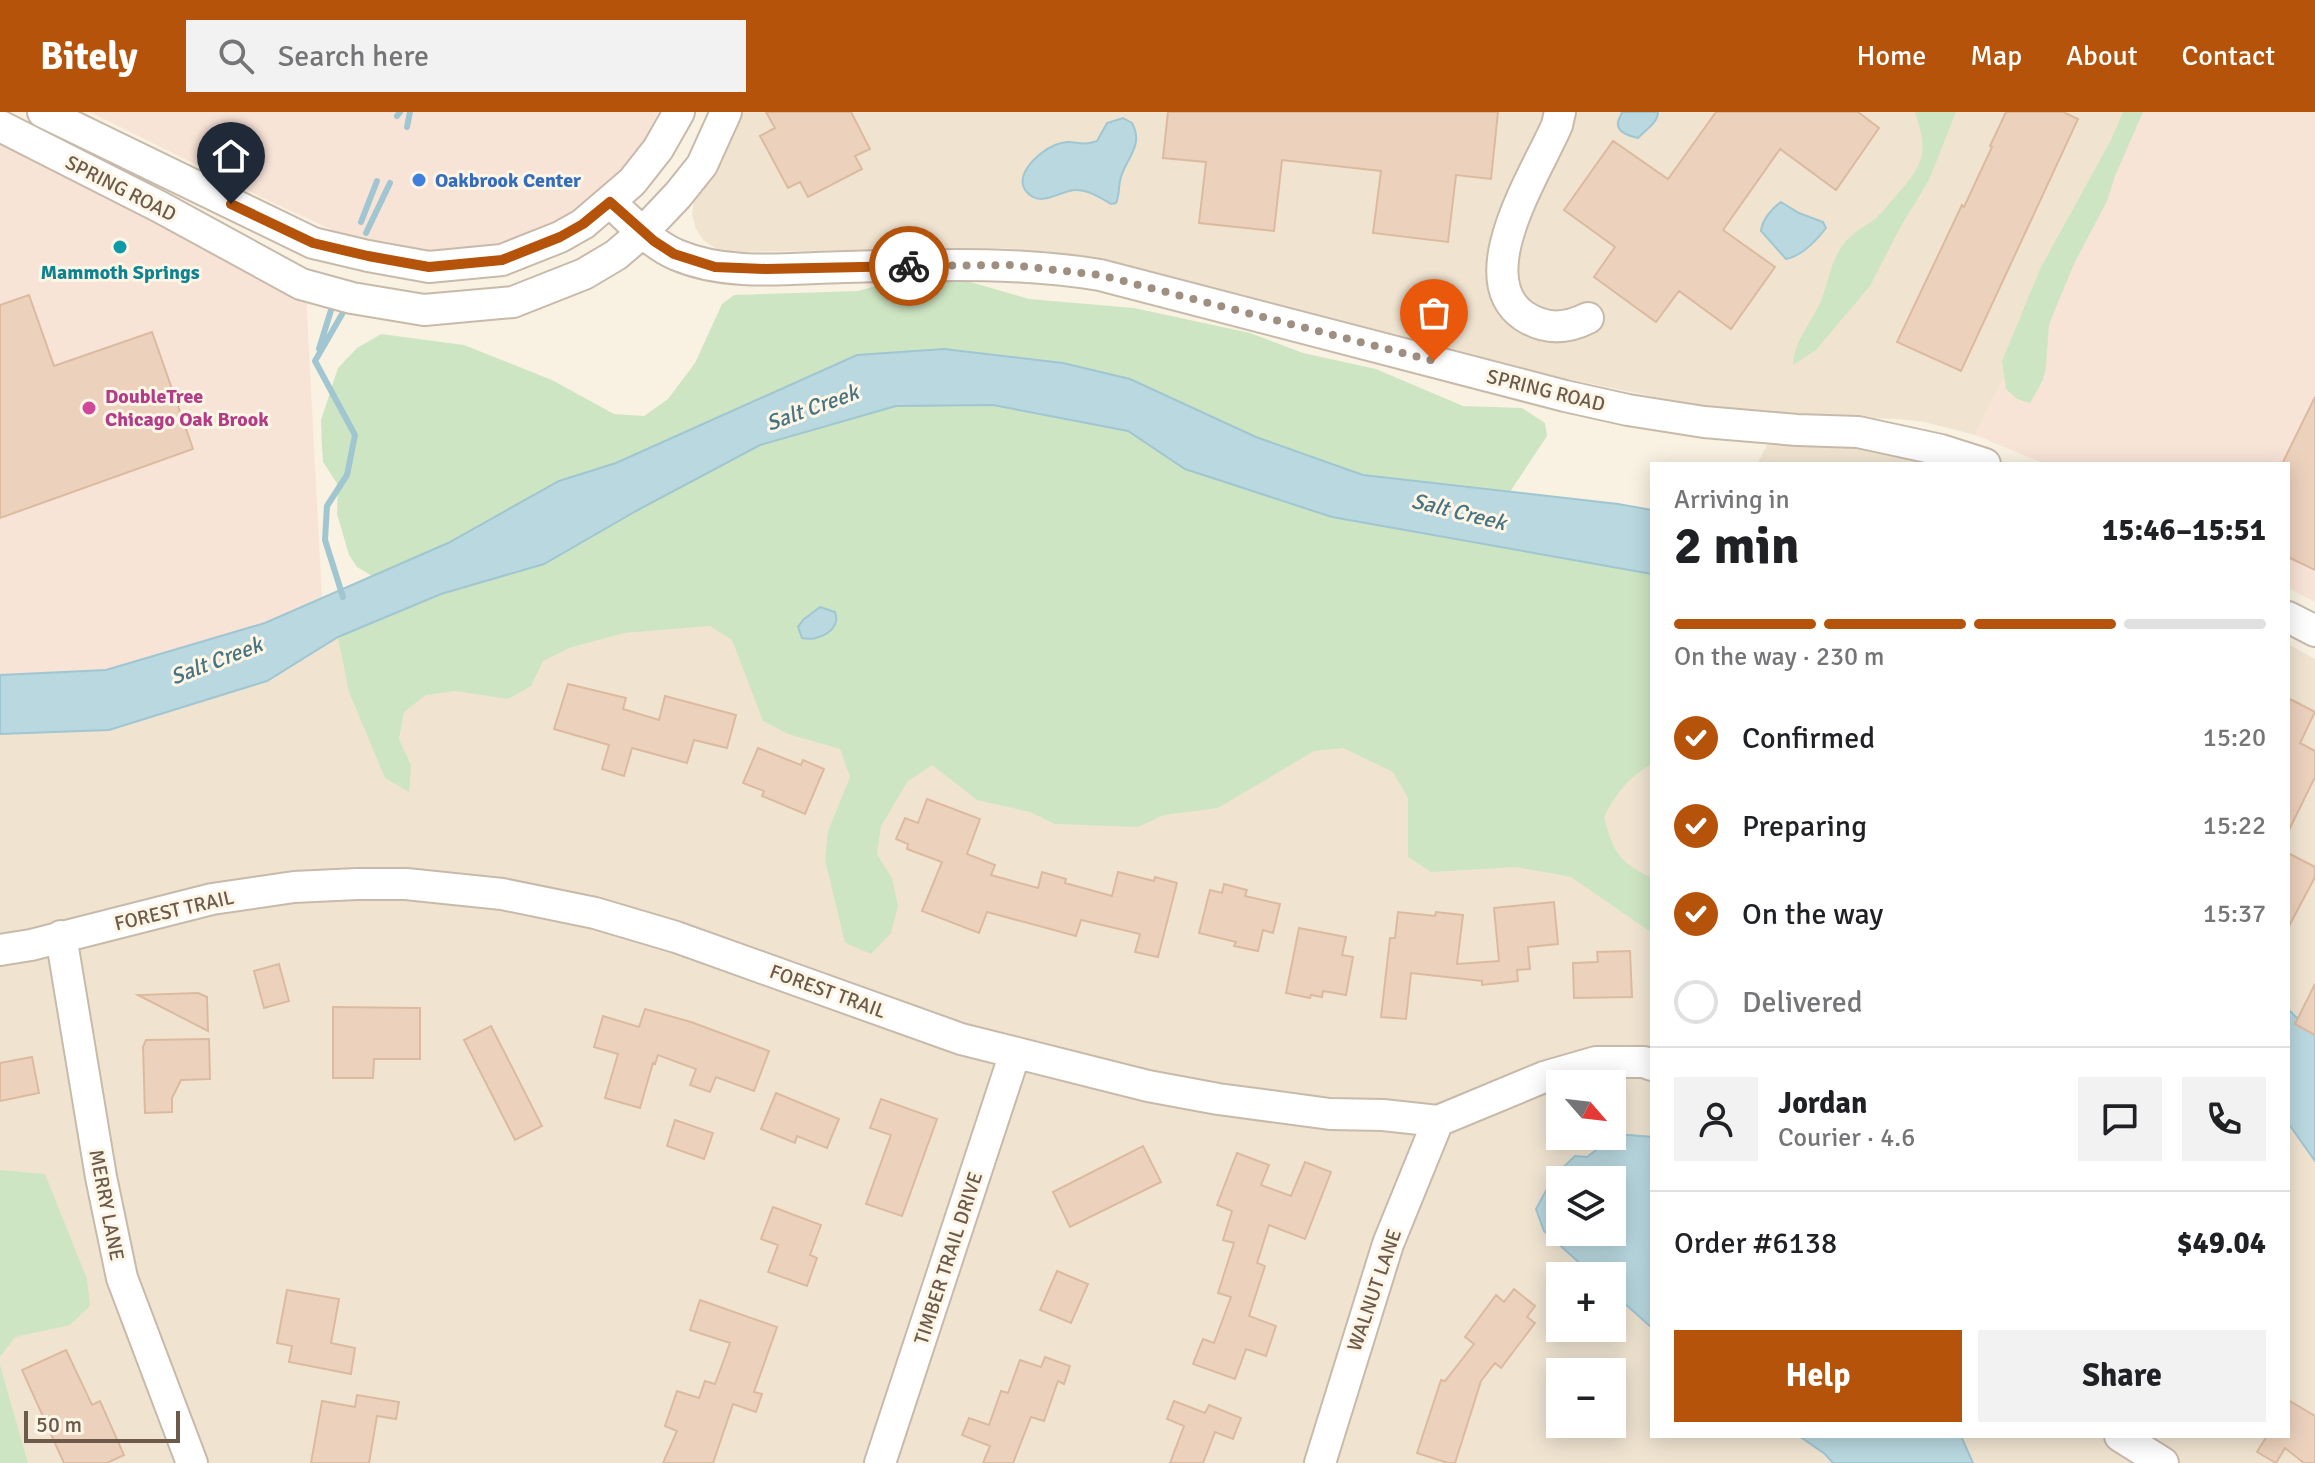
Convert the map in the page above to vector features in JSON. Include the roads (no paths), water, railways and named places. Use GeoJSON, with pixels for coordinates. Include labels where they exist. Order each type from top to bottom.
{"type":"FeatureCollection","features":[{"type":"Feature","properties":{"kind":"street","name":"SPRING ROAD"},"geometry":{"type":"LineString","coordinates":[[43,112],[313,243],[368,256],[429,267],[502,260],[560,237],[583,224],[610,202],[643,232],[674,254],[715,267],[976,264],[1086,273],[1628,410],[1717,423],[1858,432],[1941,450],[1979,462]]}},
{"type":"Feature","properties":{"kind":"street"},"geometry":{"type":"LineString","coordinates":[[610,202],[632,182],[658,149],[679,112]]}},
{"type":"Feature","properties":{"kind":"street"},"geometry":{"type":"LineString","coordinates":[[643,232],[702,165],[726,112]]}},
{"type":"Feature","properties":{"kind":"street"},"geometry":{"type":"LineString","coordinates":[[1560,112],[1557,125],[1516,211],[1507,238],[1503,282],[1509,301],[1520,313],[1535,322],[1552,327],[1572,325],[1588,318]]}},
{"type":"Feature","properties":{"kind":"street","name":"SPRING ROAD"},"geometry":{"type":"LineString","coordinates":[[0,126],[160,207],[301,284],[352,298],[424,310],[513,302],[584,274],[616,255],[643,232]]}},
{"type":"Feature","properties":{"kind":"street"},"geometry":{"type":"LineString","coordinates":[[2290,618],[2315,631]]}},
{"type":"Feature","properties":{"kind":"street","name":"FOREST TRAIL"},"geometry":{"type":"LineString","coordinates":[[0,950],[212,899],[294,887],[357,884],[464,888],[550,902],[640,926],[961,1039],[1148,1086],[1218,1099],[1330,1114],[1383,1115],[1438,1121],[1544,1077],[1596,1062],[1650,1064]]}},
{"type":"Feature","properties":{"kind":"street","name":"MERRY LANE"},"geometry":{"type":"LineString","coordinates":[[61,936],[101,1177],[122,1278],[192,1463]]}},
{"type":"Feature","properties":{"kind":"street","name":"TIMBER TRAIL DRIVE"},"geometry":{"type":"LineString","coordinates":[[880,1463],[1015,1053]]}},
{"type":"Feature","properties":{"kind":"street","name":"WALNUT LANE"},"geometry":{"type":"LineString","coordinates":[[1320,1463],[1388,1244],[1438,1121]]}},
{"type":"Feature","properties":{"kind":"street"},"geometry":{"type":"LineString","coordinates":[[2123,1438],[2158,1461]]}},
{"type":"Feature","properties":{"kind":"water"},"geometry":{"type":"Polygon","coordinates":[[[1622,112],[1658,112],[1654,123],[1638,138],[1619,129],[1622,112]]]}},
{"type":"Feature","properties":{"kind":"water"},"geometry":{"type":"Polygon","coordinates":[[[1123,118],[1132,123],[1136,138],[1121,177],[1116,203],[1111,204],[1081,190],[1038,199],[1025,190],[1024,175],[1033,160],[1041,154],[1061,143],[1097,141],[1107,123],[1123,118]]]}},
{"type":"Feature","properties":{"kind":"water"},"geometry":{"type":"Polygon","coordinates":[[[1781,202],[1823,222],[1826,228],[1803,251],[1786,259],[1761,231],[1768,215],[1781,202]]]}},
{"type":"Feature","properties":{"kind":"water","name":"Salt Creek"},"geometry":{"type":"Polygon","coordinates":[[[944,349],[1063,363],[1130,379],[1256,437],[1363,475],[1650,510],[1650,574],[1332,517],[1185,469],[1128,431],[993,405],[896,406],[760,445],[544,564],[441,594],[338,637],[267,681],[109,730],[0,734],[0,675],[106,670],[265,623],[448,543],[559,481],[616,463],[857,355],[944,349]]]}},
{"type":"Feature","properties":{"kind":"water"},"geometry":{"type":"Polygon","coordinates":[[[820,607],[835,612],[835,624],[821,636],[802,638],[798,627],[820,607]]]}},
{"type":"Feature","properties":{"kind":"water"},"geometry":{"type":"Polygon","coordinates":[[[2290,1011],[2315,1036],[2315,1161],[2290,1126],[2290,1011]]]}},
{"type":"Feature","properties":{"kind":"water"},"geometry":{"type":"Polygon","coordinates":[[[1626,1135],[1650,1137],[1650,1326],[1626,1305],[1626,1262],[1578,1262],[1561,1246],[1626,1246],[1626,1166],[1564,1166],[1575,1156],[1587,1157],[1596,1150],[1626,1150],[1626,1135]]]}},
{"type":"Feature","properties":{"kind":"water"},"geometry":{"type":"Polygon","coordinates":[[[1546,1191],[1546,1233],[1544,1231],[1536,1209],[1546,1191]]]}},
{"type":"Feature","properties":{"kind":"water"},"geometry":{"type":"Polygon","coordinates":[[[1802,1438],[1962,1438],[1973,1463],[1833,1463],[1802,1438]]]}},
{"type":"Feature","properties":{"kind":"waterway"},"geometry":{"type":"LineString","coordinates":[[397,116],[400,112]]}},
{"type":"Feature","properties":{"kind":"waterway"},"geometry":{"type":"LineString","coordinates":[[407,127],[410,112]]}},
{"type":"Feature","properties":{"kind":"waterway"},"geometry":{"type":"LineString","coordinates":[[361,222],[377,181]]}},
{"type":"Feature","properties":{"kind":"waterway"},"geometry":{"type":"LineString","coordinates":[[366,233],[390,183]]}},
{"type":"Feature","properties":{"kind":"waterway"},"geometry":{"type":"LineString","coordinates":[[319,349],[332,307]]}},
{"type":"Feature","properties":{"kind":"waterway"},"geometry":{"type":"LineString","coordinates":[[343,597],[325,540],[327,506],[347,475],[355,435],[315,361],[345,309]]}},
{"type":"Feature","properties":{"kind":"place","name":"Oakbrook Center"},"geometry":{"type":"Point","coordinates":[419,180]}},
{"type":"Feature","properties":{"kind":"place","name":"Mammoth Springs"},"geometry":{"type":"Point","coordinates":[120,247]}},
{"type":"Feature","properties":{"kind":"place","name":"DoubleTree Chicago Oak Brook"},"geometry":{"type":"Point","coordinates":[89,408]}}]}
